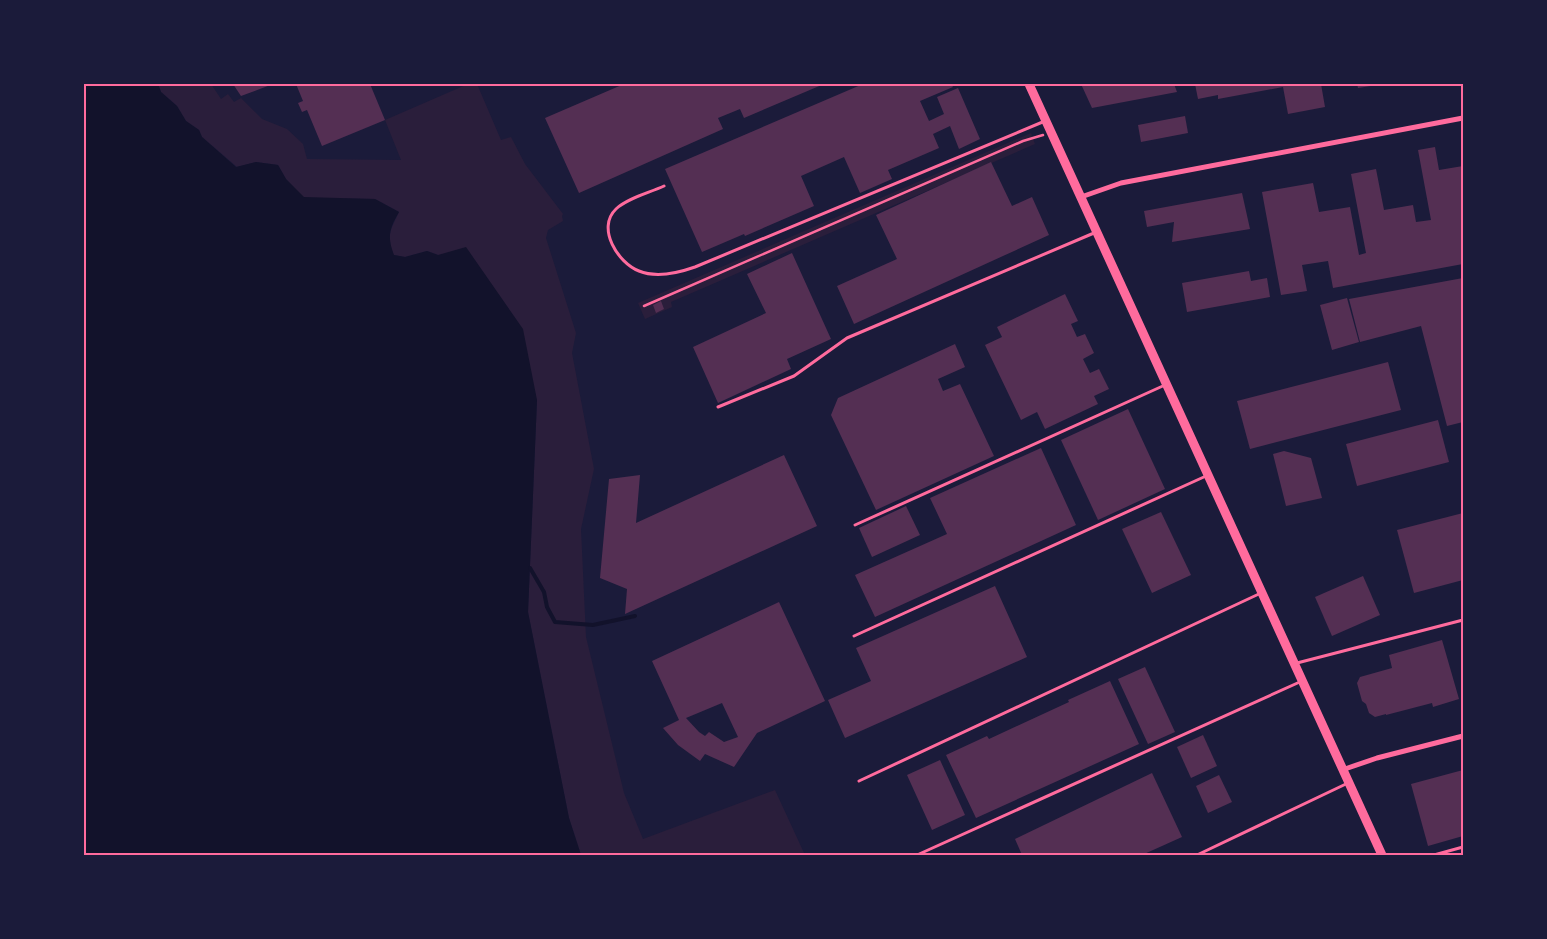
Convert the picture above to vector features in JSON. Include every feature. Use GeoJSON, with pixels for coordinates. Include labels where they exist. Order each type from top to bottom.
{"type":"FeatureCollection","features":[{"type":"Feature","properties":{"kind":"main road"},"geometry":{"type":"LineString","coordinates":[[1029,84],[1382,855]]}},
{"type":"Feature","properties":{"kind":"street"},"geometry":{"type":"LineString","coordinates":[[1081,197],[1121,183],[1463,118]]}},
{"type":"Feature","properties":{"kind":"street"},"geometry":{"type":"LineString","coordinates":[[1342,770],[1377,758],[1463,736]]}},
{"type":"Feature","properties":{"kind":"lane"},"geometry":{"type":"LineString","coordinates":[[664,186],[615,210],[608,224],[607,231],[612,244],[621,258],[630,267],[640,272],[654,274],[679,273],[1045,121]]}},
{"type":"Feature","properties":{"kind":"lane"},"geometry":{"type":"LineString","coordinates":[[718,407],[794,376],[847,338],[1096,232]]}},
{"type":"Feature","properties":{"kind":"lane"},"geometry":{"type":"LineString","coordinates":[[855,525],[1166,384]]}},
{"type":"Feature","properties":{"kind":"lane"},"geometry":{"type":"LineString","coordinates":[[854,636],[1207,475]]}},
{"type":"Feature","properties":{"kind":"lane"},"geometry":{"type":"LineString","coordinates":[[859,781],[1261,592]]}},
{"type":"Feature","properties":{"kind":"lane"},"geometry":{"type":"LineString","coordinates":[[1294,664],[1463,620]]}},
{"type":"Feature","properties":{"kind":"lane"},"geometry":{"type":"LineString","coordinates":[[917,855],[1302,681]]}},
{"type":"Feature","properties":{"kind":"lane"},"geometry":{"type":"LineString","coordinates":[[1198,855],[1348,783]]}},
{"type":"Feature","properties":{"kind":"lane"},"geometry":{"type":"LineString","coordinates":[[1434,855],[1463,847]]}},
{"type":"Feature","properties":{"kind":"path"},"geometry":{"type":"LineString","coordinates":[[644,306],[1014,145],[1051,133]]}},
{"type":"Feature","properties":{"kind":"shaded area"},"geometry":{"type":"Polygon","coordinates":[[[84,84],[158,84],[161,92],[177,106],[186,121],[199,130],[202,137],[236,167],[256,162],[278,165],[286,179],[304,197],[375,199],[399,212],[390,233],[390,243],[394,255],[405,257],[427,251],[438,255],[466,247],[523,329],[537,400],[528,612],[569,818],[581,855],[84,855],[84,84]]]}},
{"type":"Feature","properties":{"kind":"shaded area"},"geometry":{"type":"Polygon","coordinates":[[[158,84],[211,84],[221,99],[228,94],[234,102],[241,98],[262,119],[287,129],[303,144],[307,159],[401,160],[385,120],[468,84],[477,84],[501,140],[511,137],[525,164],[563,214],[563,221],[548,230],[546,238],[576,333],[572,353],[594,469],[581,529],[586,637],[624,793],[643,839],[775,790],[805,855],[581,855],[569,818],[528,612],[537,400],[438,255],[427,251],[405,257],[393,255],[390,233],[399,212],[375,199],[303,198],[286,179],[278,165],[256,162],[237,167],[202,137],[199,130],[186,121],[177,106],[161,92],[158,84]]]}},
{"type":"Feature","properties":{"kind":"shaded area"},"geometry":{"type":"Polygon","coordinates":[[[1031,133],[1035,144],[671,302],[672,307],[645,319],[638,303],[1031,133]]]}},
{"type":"Feature","properties":{"kind":"building"},"geometry":{"type":"Polygon","coordinates":[[[233,84],[273,84],[241,96],[233,84]]]}},
{"type":"Feature","properties":{"kind":"building"},"geometry":{"type":"Polygon","coordinates":[[[296,84],[370,84],[385,120],[322,146],[307,110],[302,112],[298,103],[303,101],[296,84]]]}},
{"type":"Feature","properties":{"kind":"building"},"geometry":{"type":"Polygon","coordinates":[[[624,84],[824,84],[744,118],[740,109],[718,118],[723,129],[579,193],[545,118],[624,84]]]}},
{"type":"Feature","properties":{"kind":"building"},"geometry":{"type":"Polygon","coordinates":[[[863,84],[951,84],[953,87],[920,101],[929,121],[944,114],[937,97],[958,88],[980,139],[959,149],[950,126],[933,134],[939,148],[888,170],[892,179],[860,193],[844,157],[801,176],[814,206],[745,236],[744,234],[702,252],[665,169],[863,84]]]}},
{"type":"Feature","properties":{"kind":"building"},"geometry":{"type":"Polygon","coordinates":[[[1081,84],[1174,84],[1177,92],[1092,108],[1081,84]]]}},
{"type":"Feature","properties":{"kind":"building"},"geometry":{"type":"Polygon","coordinates":[[[1195,84],[1321,84],[1325,107],[1288,114],[1283,87],[1218,99],[1218,95],[1198,99],[1195,84]]]}},
{"type":"Feature","properties":{"kind":"building"},"geometry":{"type":"Polygon","coordinates":[[[1357,84],[1377,84],[1377,85],[1358,88],[1357,84]]]}},
{"type":"Feature","properties":{"kind":"building"},"geometry":{"type":"Polygon","coordinates":[[[1185,116],[1188,133],[1141,142],[1138,125],[1185,116]]]}},
{"type":"Feature","properties":{"kind":"building"},"geometry":{"type":"Polygon","coordinates":[[[1435,147],[1439,170],[1463,166],[1463,264],[1333,288],[1328,261],[1302,265],[1307,291],[1281,295],[1262,192],[1313,183],[1319,212],[1350,207],[1359,255],[1366,253],[1351,174],[1376,169],[1384,210],[1413,205],[1416,222],[1431,220],[1418,150],[1435,147]]]}},
{"type":"Feature","properties":{"kind":"building"},"geometry":{"type":"Polygon","coordinates":[[[991,162],[1012,206],[1032,197],[1049,235],[854,324],[837,286],[897,259],[876,215],[991,162]]]}},
{"type":"Feature","properties":{"kind":"building"},"geometry":{"type":"Polygon","coordinates":[[[1242,193],[1250,229],[1172,242],[1174,222],[1147,227],[1144,211],[1242,193]]]}},
{"type":"Feature","properties":{"kind":"building"},"geometry":{"type":"Polygon","coordinates":[[[792,253],[831,339],[787,359],[791,369],[718,403],[693,347],[766,313],[747,274],[792,253]]]}},
{"type":"Feature","properties":{"kind":"building"},"geometry":{"type":"Polygon","coordinates":[[[1249,271],[1251,281],[1267,278],[1270,297],[1187,312],[1182,283],[1249,271]]]}},
{"type":"Feature","properties":{"kind":"building"},"geometry":{"type":"Polygon","coordinates":[[[1463,278],[1463,422],[1447,426],[1421,326],[1360,342],[1349,299],[1463,278]]]}},
{"type":"Feature","properties":{"kind":"building"},"geometry":{"type":"Polygon","coordinates":[[[1065,294],[1078,321],[1071,324],[1077,337],[1085,334],[1094,353],[1083,359],[1090,373],[1099,369],[1109,389],[1094,396],[1098,404],[1045,429],[1037,412],[1021,420],[985,345],[1002,337],[997,327],[1065,294]]]}},
{"type":"Feature","properties":{"kind":"building"},"geometry":{"type":"Polygon","coordinates":[[[1347,298],[1359,342],[1332,350],[1320,305],[1347,298]]]}},
{"type":"Feature","properties":{"kind":"building"},"geometry":{"type":"Polygon","coordinates":[[[661,301],[664,309],[656,313],[653,305],[661,301]]]}},
{"type":"Feature","properties":{"kind":"building"},"geometry":{"type":"Polygon","coordinates":[[[955,344],[965,367],[938,379],[943,391],[960,384],[994,456],[876,510],[831,415],[838,398],[955,344]]]}},
{"type":"Feature","properties":{"kind":"building"},"geometry":{"type":"Polygon","coordinates":[[[1388,362],[1401,410],[1250,449],[1237,401],[1388,362]]]}},
{"type":"Feature","properties":{"kind":"building"},"geometry":{"type":"Polygon","coordinates":[[[1128,409],[1165,489],[1098,520],[1061,440],[1128,409]]]}},
{"type":"Feature","properties":{"kind":"building"},"geometry":{"type":"Polygon","coordinates":[[[1438,420],[1449,462],[1357,486],[1346,444],[1438,420]]]}},
{"type":"Feature","properties":{"kind":"building"},"geometry":{"type":"Polygon","coordinates":[[[1041,448],[1076,525],[875,617],[855,575],[947,534],[930,498],[1041,448]]]}},
{"type":"Feature","properties":{"kind":"building"},"geometry":{"type":"Polygon","coordinates":[[[1284,451],[1311,458],[1322,498],[1286,506],[1273,454],[1284,451]]]}},
{"type":"Feature","properties":{"kind":"building"},"geometry":{"type":"Polygon","coordinates":[[[784,455],[817,526],[625,614],[627,589],[600,578],[609,479],[640,475],[636,523],[784,455]]]}},
{"type":"Feature","properties":{"kind":"building"},"geometry":{"type":"Polygon","coordinates":[[[906,506],[920,535],[872,557],[859,528],[906,506]]]}},
{"type":"Feature","properties":{"kind":"building"},"geometry":{"type":"Polygon","coordinates":[[[1161,512],[1191,575],[1152,593],[1122,529],[1161,512]]]}},
{"type":"Feature","properties":{"kind":"building"},"geometry":{"type":"Polygon","coordinates":[[[1463,513],[1463,580],[1414,593],[1397,530],[1463,513]]]}},
{"type":"Feature","properties":{"kind":"building"},"geometry":{"type":"Polygon","coordinates":[[[1363,576],[1380,615],[1332,636],[1315,597],[1363,576]]]}},
{"type":"Feature","properties":{"kind":"building"},"geometry":{"type":"Polygon","coordinates":[[[995,586],[1027,657],[845,738],[828,700],[871,681],[856,648],[995,586]]]}},
{"type":"Feature","properties":{"kind":"building"},"geometry":{"type":"Polygon","coordinates":[[[779,602],[825,701],[757,733],[734,767],[705,754],[700,761],[678,745],[663,728],[679,720],[652,661],[779,602]],[[722,703],[686,718],[705,736],[709,732],[724,742],[738,737],[722,703]]]}},
{"type":"Feature","properties":{"kind":"building"},"geometry":{"type":"Polygon","coordinates":[[[1442,640],[1459,699],[1433,707],[1432,703],[1375,717],[1369,713],[1366,704],[1362,701],[1357,683],[1360,677],[1392,668],[1389,655],[1442,640]]]}},
{"type":"Feature","properties":{"kind":"building"},"geometry":{"type":"Polygon","coordinates":[[[1145,667],[1175,732],[1148,744],[1118,679],[1145,667]]]}},
{"type":"Feature","properties":{"kind":"building"},"geometry":{"type":"Polygon","coordinates":[[[1110,681],[1139,744],[976,818],[946,755],[987,736],[989,739],[1110,681]]]}},
{"type":"Feature","properties":{"kind":"building"},"geometry":{"type":"Polygon","coordinates":[[[1203,735],[1217,766],[1191,778],[1177,747],[1203,735]]]}},
{"type":"Feature","properties":{"kind":"building"},"geometry":{"type":"Polygon","coordinates":[[[940,760],[965,815],[932,830],[907,775],[940,760]]]}},
{"type":"Feature","properties":{"kind":"building"},"geometry":{"type":"Polygon","coordinates":[[[1463,770],[1463,836],[1428,846],[1411,784],[1463,770]]]}},
{"type":"Feature","properties":{"kind":"building"},"geometry":{"type":"Polygon","coordinates":[[[1152,773],[1182,837],[1142,855],[1022,855],[1015,839],[1152,773]]]}},
{"type":"Feature","properties":{"kind":"building"},"geometry":{"type":"Polygon","coordinates":[[[1219,775],[1232,802],[1208,813],[1196,786],[1219,775]]]}},
{"type":"Feature","properties":{"kind":"waterway"},"geometry":{"type":"LineString","coordinates":[[530,568],[544,592],[547,607],[555,622],[593,625],[635,616]]}}]}
